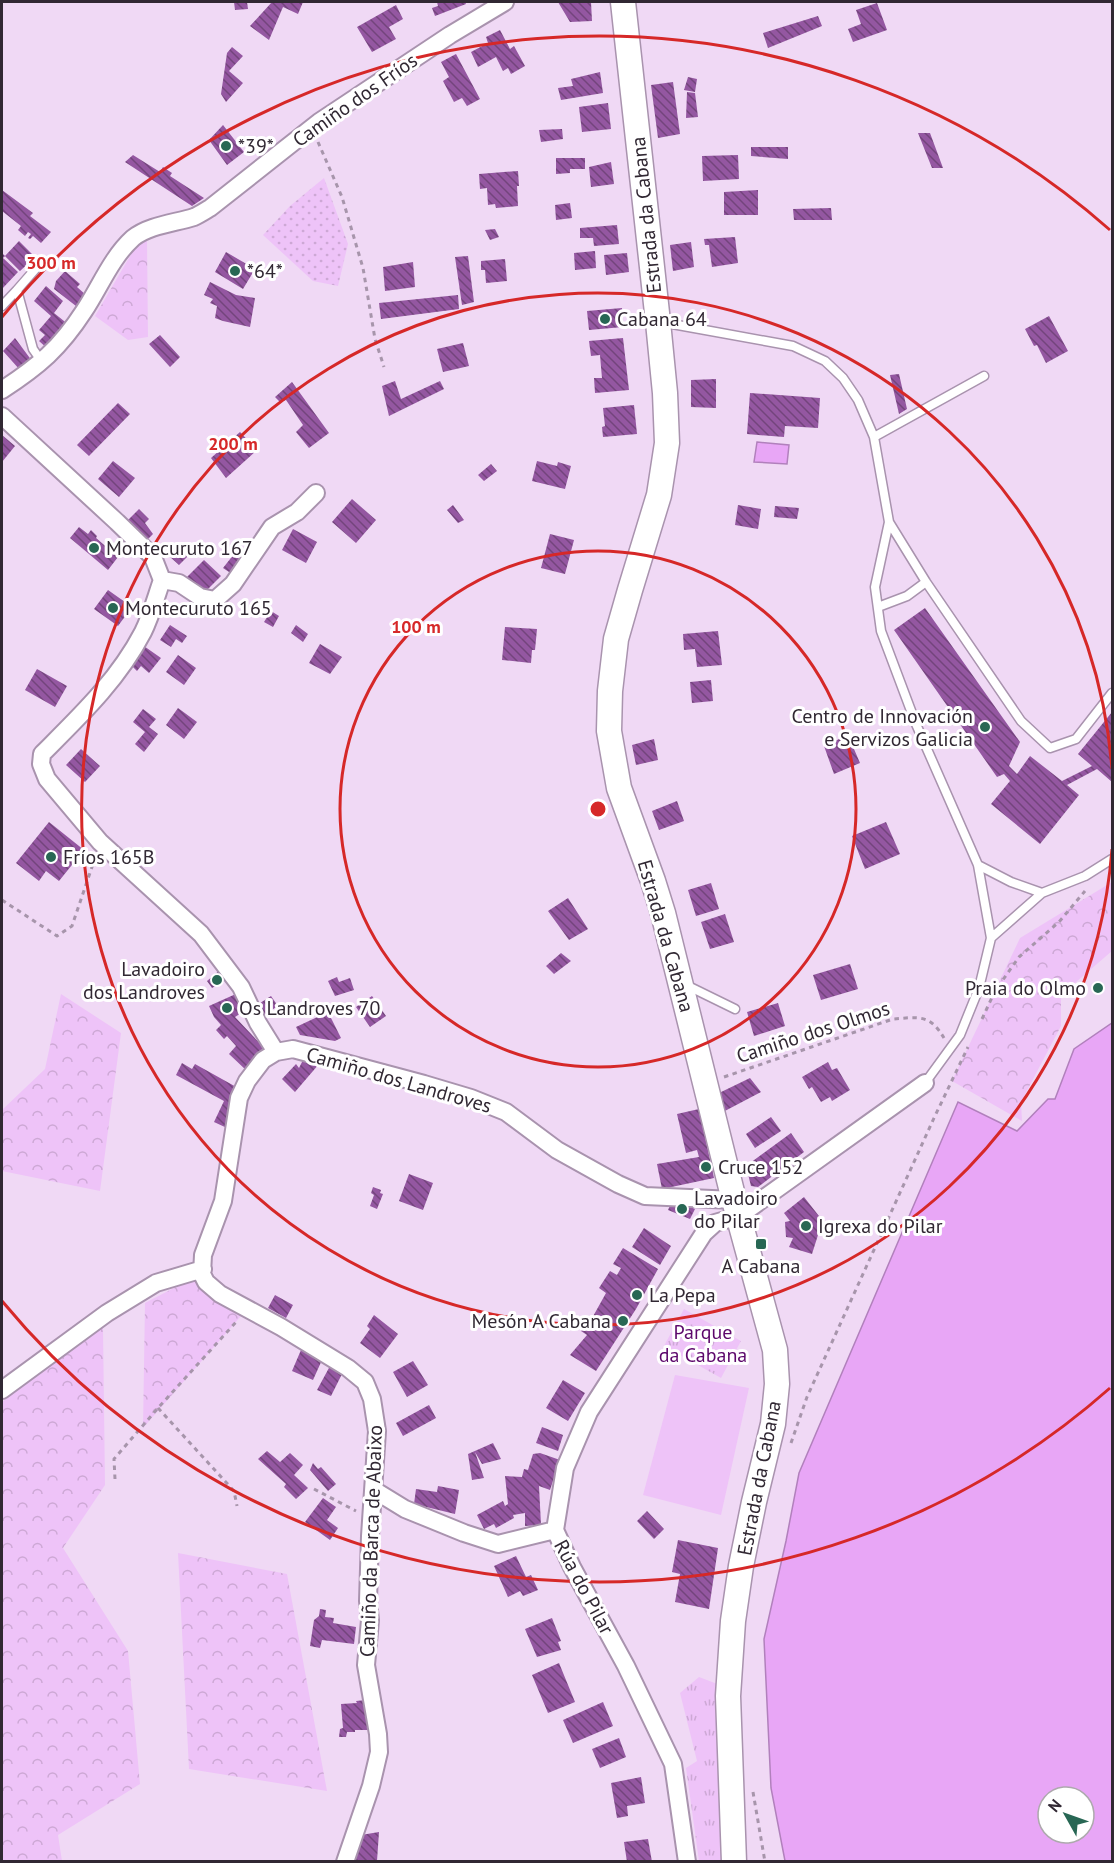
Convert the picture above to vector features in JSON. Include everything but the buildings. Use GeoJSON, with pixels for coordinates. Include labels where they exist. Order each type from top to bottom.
{"type":"FeatureCollection","features":[{"type":"Feature","properties":{"kind":"main road","name":"Estrada da Cabana"},"geometry":{"type":"LineString","coordinates":[[622,4],[658,322],[667,443],[659,495],[616,639],[610,691],[609,731],[618,788],[653,882],[736,1208],[775,1350],[777,1384],[773,1424],[741,1566],[733,1621],[728,1696],[734,1862]]}},
{"type":"Feature","properties":{"kind":"street","name":"Camiño dos Fríos"},"geometry":{"type":"LineString","coordinates":[[2,390],[54,351],[84,311],[116,257],[134,237],[145,231],[196,216],[210,208],[312,128],[450,35],[505,2]]}},
{"type":"Feature","properties":{"kind":"street"},"geometry":{"type":"LineString","coordinates":[[2,416],[153,557],[162,580],[144,631],[118,673],[89,707],[42,754],[40,764],[47,779],[100,842],[201,934],[241,987],[258,1023],[276,1052],[263,1060],[247,1081],[239,1098],[223,1201],[203,1255],[202,1269],[156,1283],[107,1313],[2,1390]]}},
{"type":"Feature","properties":{"kind":"street"},"geometry":{"type":"LineString","coordinates":[[162,580],[179,584],[200,597],[215,600],[233,584],[272,527],[297,512],[316,493]]}},
{"type":"Feature","properties":{"kind":"street","name":"Camiño dos Landroves"},"geometry":{"type":"LineString","coordinates":[[276,1052],[293,1050],[471,1098],[506,1112],[557,1150],[618,1184],[645,1196],[736,1208]]}},
{"type":"Feature","properties":{"kind":"street","name":"Rúa do Pilar"},"geometry":{"type":"LineString","coordinates":[[687,1862],[673,1764],[626,1666],[572,1568],[555,1530],[566,1468],[589,1412],[704,1233],[715,1222],[925,1083]]}},
{"type":"Feature","properties":{"kind":"street","name":"Camiño da Barca de Abaixo"},"geometry":{"type":"LineString","coordinates":[[202,1269],[206,1282],[219,1293],[348,1368],[365,1382],[372,1399],[377,1431],[368,1601],[370,1620],[366,1665],[380,1752],[345,1862]]}},
{"type":"Feature","properties":{"kind":"street"},"geometry":{"type":"LineString","coordinates":[[374,1490],[405,1509],[498,1544],[555,1530]]}},
{"type":"Feature","properties":{"kind":"lane"},"geometry":{"type":"LineString","coordinates":[[2,306],[38,266]]}},
{"type":"Feature","properties":{"kind":"lane"},"geometry":{"type":"LineString","coordinates":[[17,290],[33,350],[42,362]]}},
{"type":"Feature","properties":{"kind":"lane"},"geometry":{"type":"LineString","coordinates":[[658,322],[793,346],[825,361],[843,378],[858,400],[874,437],[889,522],[926,582],[1021,722],[1050,748],[1076,739],[1113,693]]}},
{"type":"Feature","properties":{"kind":"lane"},"geometry":{"type":"LineString","coordinates":[[874,437],[984,376]]}},
{"type":"Feature","properties":{"kind":"lane"},"geometry":{"type":"LineString","coordinates":[[889,522],[874,587],[881,631],[915,724],[978,865],[991,938],[979,988],[960,1035],[925,1083]]}},
{"type":"Feature","properties":{"kind":"lane"},"geometry":{"type":"LineString","coordinates":[[878,607],[907,596],[926,582]]}},
{"type":"Feature","properties":{"kind":"lane"},"geometry":{"type":"LineString","coordinates":[[991,938],[1042,893],[1085,876],[1113,859]]}},
{"type":"Feature","properties":{"kind":"lane"},"geometry":{"type":"LineString","coordinates":[[978,865],[1011,882],[1042,893]]}},
{"type":"Feature","properties":{"kind":"lane"},"geometry":{"type":"LineString","coordinates":[[680,982],[735,1009]]}},
{"type":"Feature","properties":{"kind":"path"},"geometry":{"type":"LineString","coordinates":[[312,128],[342,197],[363,268],[375,339],[384,367]]}},
{"type":"Feature","properties":{"kind":"path"},"geometry":{"type":"LineString","coordinates":[[2,900],[57,936],[72,926],[100,842]]}},
{"type":"Feature","properties":{"kind":"path"},"geometry":{"type":"LineString","coordinates":[[978,1026],[995,991],[1018,957],[1059,922],[1088,888]]}},
{"type":"Feature","properties":{"kind":"path","name":"Camiño dos Olmos"},"geometry":{"type":"LineString","coordinates":[[705,1083],[893,1019],[922,1017],[937,1026],[951,1049]]}},
{"type":"Feature","properties":{"kind":"path"},"geometry":{"type":"LineString","coordinates":[[789,1450],[812,1386],[969,1045]]}},
{"type":"Feature","properties":{"kind":"path"},"geometry":{"type":"LineString","coordinates":[[116,1479],[114,1459],[248,1309]]}},
{"type":"Feature","properties":{"kind":"path"},"geometry":{"type":"LineString","coordinates":[[158,1408],[234,1491],[237,1506]]}},
{"type":"Feature","properties":{"kind":"path"},"geometry":{"type":"LineString","coordinates":[[314,1489],[351,1510],[372,1516]]}},
{"type":"Feature","properties":{"kind":"path"},"geometry":{"type":"LineString","coordinates":[[753,1791],[765,1862]]}},
{"type":"Feature","properties":{"kind":"green space"},"geometry":{"type":"Polygon","coordinates":[[[324,178],[348,244],[338,286],[313,281],[263,235],[290,206],[324,178]]]}},
{"type":"Feature","properties":{"kind":"green space"},"geometry":{"type":"Polygon","coordinates":[[[147,238],[148,337],[128,340],[95,316],[133,251],[147,238]]]}},
{"type":"Feature","properties":{"kind":"green space"},"geometry":{"type":"Polygon","coordinates":[[[1112,882],[1112,951],[1061,995],[1061,1026],[1021,1102],[1022,1121],[952,1081],[1020,938],[1112,882]]]}},
{"type":"Feature","properties":{"kind":"green space"},"geometry":{"type":"Polygon","coordinates":[[[61,994],[121,1033],[100,1191],[2,1171],[2,1110],[45,1069],[61,994]]]}},
{"type":"Feature","properties":{"kind":"green space"},"geometry":{"type":"Polygon","coordinates":[[[193,1278],[241,1316],[143,1428],[145,1303],[193,1278]]]}},
{"type":"Feature","properties":{"kind":"green space","name":"Parque da Cabana"},"geometry":{"type":"Polygon","coordinates":[[[684,1309],[741,1341],[721,1378],[664,1346],[684,1309]]]}},
{"type":"Feature","properties":{"kind":"green space"},"geometry":{"type":"Polygon","coordinates":[[[103,1328],[105,1485],[63,1548],[128,1651],[140,1784],[58,1835],[62,1861],[2,1861],[2,1402],[103,1328]]]}},
{"type":"Feature","properties":{"kind":"green space"},"geometry":{"type":"Polygon","coordinates":[[[675,1375],[749,1388],[721,1515],[643,1495],[675,1375]]]}},
{"type":"Feature","properties":{"kind":"green space"},"geometry":{"type":"Polygon","coordinates":[[[178,1553],[287,1574],[327,1791],[189,1769],[178,1553]]]}},
{"type":"Feature","properties":{"kind":"green space"},"geometry":{"type":"Polygon","coordinates":[[[699,1677],[720,1685],[725,1861],[699,1861],[686,1768],[697,1761],[680,1693],[699,1677]]]}},
{"type":"Feature","properties":{"kind":"shaded area"},"geometry":{"type":"Polygon","coordinates":[[[757,442],[789,445],[787,464],[754,462],[757,442]]]}},
{"type":"Feature","properties":{"kind":"shaded area"},"geometry":{"type":"Polygon","coordinates":[[[1112,1023],[1112,1861],[785,1861],[771,1788],[764,1639],[799,1473],[958,1102],[1017,1131],[1048,1099],[1055,1099],[1074,1049],[1112,1023]]]}},
{"type":"Feature","properties":{"kind":"place","name":"*39*"},"geometry":{"type":"Point","coordinates":[226,146]}},
{"type":"Feature","properties":{"kind":"place","name":"*64*"},"geometry":{"type":"Point","coordinates":[235,271]}},
{"type":"Feature","properties":{"kind":"place","name":"Cabana 64"},"geometry":{"type":"Point","coordinates":[605,319]}},
{"type":"Feature","properties":{"kind":"place","name":"Montecuruto 167"},"geometry":{"type":"Point","coordinates":[94,548]}},
{"type":"Feature","properties":{"kind":"place","name":"Montecuruto 165"},"geometry":{"type":"Point","coordinates":[113,608]}},
{"type":"Feature","properties":{"kind":"place","name":"Centro de Innovación e Servizos Galicia"},"geometry":{"type":"Point","coordinates":[985,727]}},
{"type":"Feature","properties":{"kind":"place","name":"Fríos 165B"},"geometry":{"type":"Point","coordinates":[51,857]}},
{"type":"Feature","properties":{"kind":"place","name":"Lavadoiro dos Landroves"},"geometry":{"type":"Point","coordinates":[217,980]}},
{"type":"Feature","properties":{"kind":"place","name":"Praia do Olmo"},"geometry":{"type":"Point","coordinates":[1098,988]}},
{"type":"Feature","properties":{"kind":"place","name":"Os Landroves 70"},"geometry":{"type":"Point","coordinates":[227,1008]}},
{"type":"Feature","properties":{"kind":"place","name":"Cruce 152"},"geometry":{"type":"Point","coordinates":[706,1167]}},
{"type":"Feature","properties":{"kind":"place","name":"Lavadoiro do Pilar"},"geometry":{"type":"Point","coordinates":[682,1209]}},
{"type":"Feature","properties":{"kind":"place","name":"Igrexa do Pilar"},"geometry":{"type":"Point","coordinates":[806,1226]}},
{"type":"Feature","properties":{"kind":"place","name":"A Cabana"},"geometry":{"type":"Point","coordinates":[761,1244]}},
{"type":"Feature","properties":{"kind":"place","name":"La Pepa"},"geometry":{"type":"Point","coordinates":[637,1295]}},
{"type":"Feature","properties":{"kind":"place","name":"Mesón A Cabana"},"geometry":{"type":"Point","coordinates":[623,1321]}}]}
